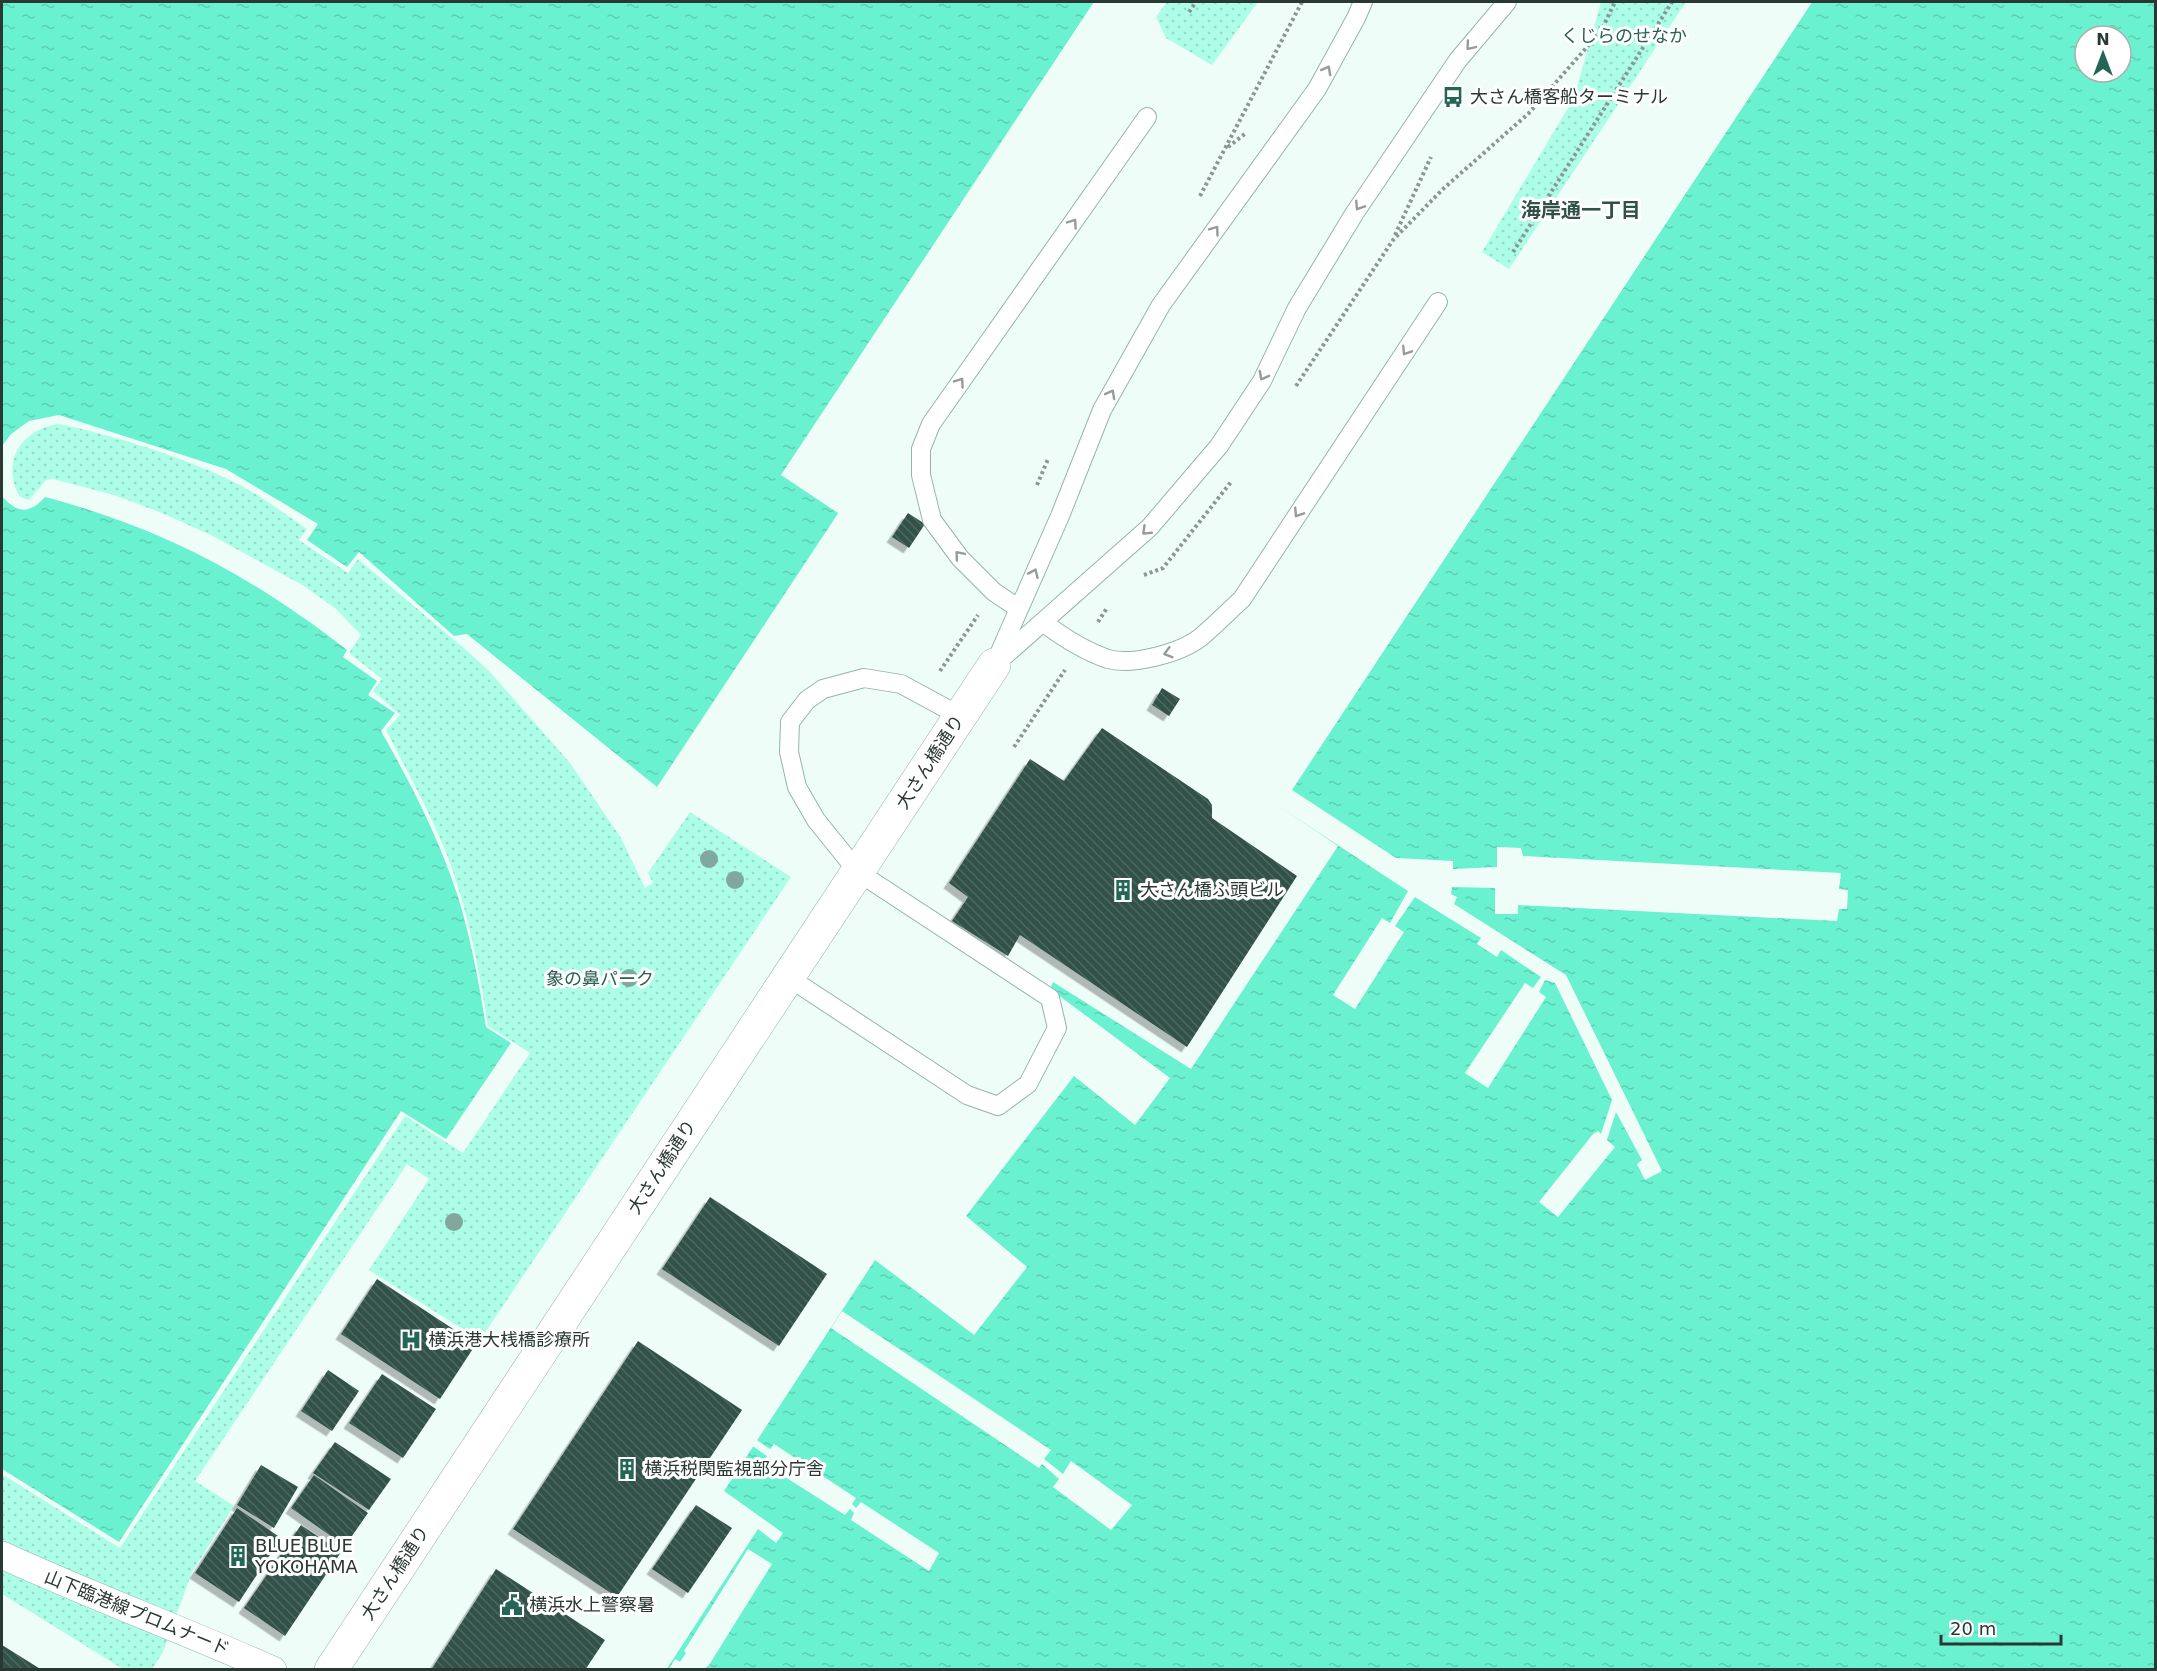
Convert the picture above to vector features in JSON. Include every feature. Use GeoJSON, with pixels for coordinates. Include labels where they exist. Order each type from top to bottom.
{"type":"FeatureCollection","features":[{"type":"Feature","properties":{"kind":"street","name":"大さん橋通り"},"geometry":{"type":"LineString","coordinates":[[331,1670],[994,665]]}},
{"type":"Feature","properties":{"kind":"street","name":"山下臨港線プロムナード"},"geometry":{"type":"LineString","coordinates":[[2,1555],[51,1578],[194,1634],[273,1670]]}},
{"type":"Feature","properties":{"kind":"lane"},"geometry":{"type":"LineString","coordinates":[[994,665],[1060,516],[1102,411],[1156,315],[1317,89],[1363,2]]}},
{"type":"Feature","properties":{"kind":"lane"},"geometry":{"type":"LineString","coordinates":[[994,665],[1150,527],[1219,446],[1262,381],[1297,309],[1354,214],[1458,60],[1507,2]]}},
{"type":"Feature","properties":{"kind":"lane"},"geometry":{"type":"LineString","coordinates":[[1018,608],[994,592],[960,558],[932,520],[921,475],[921,449],[931,424],[1147,117]]}},
{"type":"Feature","properties":{"kind":"lane"},"geometry":{"type":"LineString","coordinates":[[1044,623],[1074,644],[1110,660],[1148,659],[1177,651],[1199,638],[1242,599],[1438,302]]}},
{"type":"Feature","properties":{"kind":"lane"},"geometry":{"type":"LineString","coordinates":[[789,977],[967,1095],[998,1106],[1028,1084],[1057,1028],[1050,998],[858,872],[816,820],[797,787],[789,752],[790,722],[807,700],[823,689],[864,678],[901,684],[960,716]]}},
{"type":"Feature","properties":{"kind":"path"},"geometry":{"type":"LineString","coordinates":[[1189,12],[1196,2]]}},
{"type":"Feature","properties":{"kind":"path"},"geometry":{"type":"LineString","coordinates":[[1292,391],[1393,240],[1443,189],[1529,113],[1601,31],[1615,2]]}},
{"type":"Feature","properties":{"kind":"path"},"geometry":{"type":"LineString","coordinates":[[1513,252],[1672,2]]}},
{"type":"Feature","properties":{"kind":"path"},"geometry":{"type":"LineString","coordinates":[[1143,575],[1163,568],[1234,477]]}},
{"type":"Feature","properties":{"kind":"path"},"geometry":{"type":"LineString","coordinates":[[1014,747],[1111,602]]}},
{"type":"Feature","properties":{"kind":"green space"},"geometry":{"type":"Polygon","coordinates":[[[1167,2],[1258,2],[1212,65],[1166,38],[1156,17],[1167,2]]]}},
{"type":"Feature","properties":{"kind":"green space","name":"くじらのせなか"},"geometry":{"type":"Polygon","coordinates":[[[1601,2],[1686,2],[1509,269],[1482,252],[1574,98],[1601,2]]]}},
{"type":"Feature","properties":{"kind":"green space","name":"象の鼻パーク"},"geometry":{"type":"Polygon","coordinates":[[[59,424],[103,434],[148,448],[234,482],[253,492],[307,529],[299,540],[348,573],[358,559],[489,671],[570,763],[621,838],[645,888],[653,883],[648,873],[690,812],[791,877],[480,1340],[369,1270],[429,1179],[407,1164],[195,1481],[234,1506],[192,1572],[163,1652],[152,1669],[123,1669],[2,1594],[2,1474],[120,1548],[405,1116],[463,1153],[530,1053],[488,1026],[472,939],[447,855],[386,730],[400,715],[373,691],[382,679],[349,653],[361,635],[335,608],[304,586],[213,536],[162,513],[114,495],[53,479],[46,480],[29,500],[20,497],[12,472],[18,449],[34,433],[59,424]]]}},
{"type":"Feature","properties":{"kind":"water"},"geometry":{"type":"Polygon","coordinates":[[[2,2],[1094,2],[782,475],[839,512],[657,787],[467,634],[454,636],[359,552],[347,567],[307,540],[318,524],[226,469],[59,415],[29,421],[11,434],[2,446],[2,2]]]}},
{"type":"Feature","properties":{"kind":"water"},"geometry":{"type":"Polygon","coordinates":[[[1812,2],[2155,2],[2155,1669],[666,1670],[758,1529],[776,1543],[783,1533],[724,1491],[875,1260],[974,1335],[1027,1267],[966,1216],[1074,1076],[1135,1125],[1170,1078],[1050,989],[1053,982],[1191,1069],[1338,846],[1280,807],[1812,2]]]}},
{"type":"Feature","properties":{"kind":"water"},"geometry":{"type":"Polygon","coordinates":[[[2,496],[13,506],[24,510],[34,507],[45,497],[88,509],[204,557],[241,577],[312,623],[347,650],[343,657],[377,681],[368,695],[395,713],[381,731],[424,812],[450,875],[471,945],[486,1027],[511,1043],[446,1139],[401,1111],[119,1542],[2,1469],[2,496]]]}},
{"type":"Feature","properties":{"kind":"pier"},"geometry":{"type":"Polygon","coordinates":[[[1094,2],[1097,2],[786,474],[841,510],[841,515],[781,475],[1094,2]]]}},
{"type":"Feature","properties":{"kind":"pier"},"geometry":{"type":"Polygon","coordinates":[[[1808,2],[1812,2],[1292,790],[1396,858],[1453,861],[1453,869],[1497,867],[1497,847],[1521,848],[1523,856],[1841,873],[1839,889],[1848,890],[1847,909],[1839,909],[1837,921],[1518,905],[1518,914],[1495,914],[1495,888],[1452,887],[1451,894],[1457,897],[1454,904],[1566,975],[1662,1171],[1645,1180],[1637,1164],[1642,1160],[1616,1112],[1607,1140],[1615,1147],[1558,1217],[1539,1202],[1593,1134],[1598,1131],[1601,1134],[1612,1100],[1555,983],[1545,980],[1539,992],[1546,997],[1488,1088],[1465,1073],[1525,983],[1533,988],[1541,977],[1501,950],[1497,957],[1477,944],[1481,938],[1415,897],[1395,926],[1404,932],[1355,1009],[1333,995],[1382,918],[1390,923],[1408,891],[1278,806],[1808,2]]]}},
{"type":"Feature","properties":{"kind":"pier"},"geometry":{"type":"Polygon","coordinates":[[[842,1311],[1051,1450],[1044,1459],[1063,1474],[1071,1461],[1132,1505],[1111,1530],[1053,1487],[1059,1479],[1042,1464],[1039,1468],[831,1328],[842,1311]]]}},
{"type":"Feature","properties":{"kind":"pier"},"geometry":{"type":"Polygon","coordinates":[[[755,1439],[770,1449],[774,1444],[856,1498],[852,1504],[856,1508],[861,1502],[939,1553],[929,1571],[851,1520],[854,1513],[850,1509],[845,1515],[763,1463],[767,1456],[751,1445],[755,1439]]]}},
{"type":"Feature","properties":{"kind":"pier"},"geometry":{"type":"Polygon","coordinates":[[[748,1549],[772,1564],[709,1665],[704,1669],[669,1669],[675,1659],[680,1662],[686,1653],[684,1651],[748,1549]]]}},
{"type":"Feature","properties":{"kind":"building"},"geometry":{"type":"Polygon","coordinates":[[[908,513],[925,524],[909,548],[892,537],[908,513]]]}},
{"type":"Feature","properties":{"kind":"building"},"geometry":{"type":"Polygon","coordinates":[[[1162,688],[1180,699],[1169,716],[1152,705],[1162,688]]]}},
{"type":"Feature","properties":{"kind":"building","name":"大さん橋ふ頭ビル"},"geometry":{"type":"Polygon","coordinates":[[[1102,728],[1208,799],[1212,805],[1212,818],[1297,876],[1187,1047],[1020,935],[1008,956],[952,921],[968,897],[949,883],[1030,759],[1064,781],[1102,728]]]}},
{"type":"Feature","properties":{"kind":"building"},"geometry":{"type":"Polygon","coordinates":[[[710,1197],[827,1274],[779,1346],[662,1269],[710,1197]]]}},
{"type":"Feature","properties":{"kind":"building"},"geometry":{"type":"Polygon","coordinates":[[[377,1279],[476,1344],[440,1399],[341,1334],[377,1279]]]}},
{"type":"Feature","properties":{"kind":"building","name":"横浜税関監視部分庁舎"},"geometry":{"type":"Polygon","coordinates":[[[638,1341],[742,1410],[617,1597],[513,1529],[638,1341]]]}},
{"type":"Feature","properties":{"kind":"building"},"geometry":{"type":"Polygon","coordinates":[[[328,1370],[359,1391],[332,1431],[301,1411],[328,1370]]]}},
{"type":"Feature","properties":{"kind":"building"},"geometry":{"type":"Polygon","coordinates":[[[382,1374],[436,1409],[403,1458],[349,1423],[382,1374]]]}},
{"type":"Feature","properties":{"kind":"building"},"geometry":{"type":"Polygon","coordinates":[[[335,1442],[391,1479],[369,1510],[313,1473],[335,1442]]]}},
{"type":"Feature","properties":{"kind":"building"},"geometry":{"type":"Polygon","coordinates":[[[261,1465],[298,1487],[274,1528],[237,1505],[261,1465]]]}},
{"type":"Feature","properties":{"kind":"building"},"geometry":{"type":"Polygon","coordinates":[[[314,1475],[368,1513],[345,1546],[291,1508],[314,1475]]]}},
{"type":"Feature","properties":{"kind":"building"},"geometry":{"type":"Polygon","coordinates":[[[696,1505],[732,1528],[688,1593],[652,1569],[696,1505]]]}},
{"type":"Feature","properties":{"kind":"building","name":"BLUE BLUE YOKOHAMA"},"geometry":{"type":"Polygon","coordinates":[[[237,1508],[281,1538],[239,1602],[195,1573],[237,1508]]]}},
{"type":"Feature","properties":{"kind":"building"},"geometry":{"type":"Polygon","coordinates":[[[301,1525],[341,1552],[285,1636],[244,1608],[301,1525]]]}},
{"type":"Feature","properties":{"kind":"building","name":"横浜水上警察暑"},"geometry":{"type":"Polygon","coordinates":[[[496,1569],[605,1640],[585,1670],[431,1670],[496,1569]]]}},
{"type":"Feature","properties":{"kind":"building"},"geometry":{"type":"Polygon","coordinates":[[[2,1645],[42,1670],[2,1670],[2,1645]]]}},
{"type":"Feature","properties":{"kind":"place","name":"大さん橋客船ターミナル"},"geometry":{"type":"Point","coordinates":[1453,97]}},
{"type":"Feature","properties":{"kind":"place","name":"大さん橋ふ頭ビル"},"geometry":{"type":"Point","coordinates":[1123,890]}},
{"type":"Feature","properties":{"kind":"place","name":"横浜港大桟橋診療所"},"geometry":{"type":"Point","coordinates":[411,1340]}},
{"type":"Feature","properties":{"kind":"place","name":"横浜税関監視部分庁舎"},"geometry":{"type":"Point","coordinates":[627,1469]}},
{"type":"Feature","properties":{"kind":"place","name":"BLUE BLUE YOKOHAMA"},"geometry":{"type":"Point","coordinates":[238,1556]}},
{"type":"Feature","properties":{"kind":"place","name":"横浜水上警察暑"},"geometry":{"type":"Point","coordinates":[512,1605]}},
{"type":"Feature","properties":{"kind":"district","name":"海岸通一丁目"},"geometry":{"type":"Point","coordinates":[1581,210]}}]}
